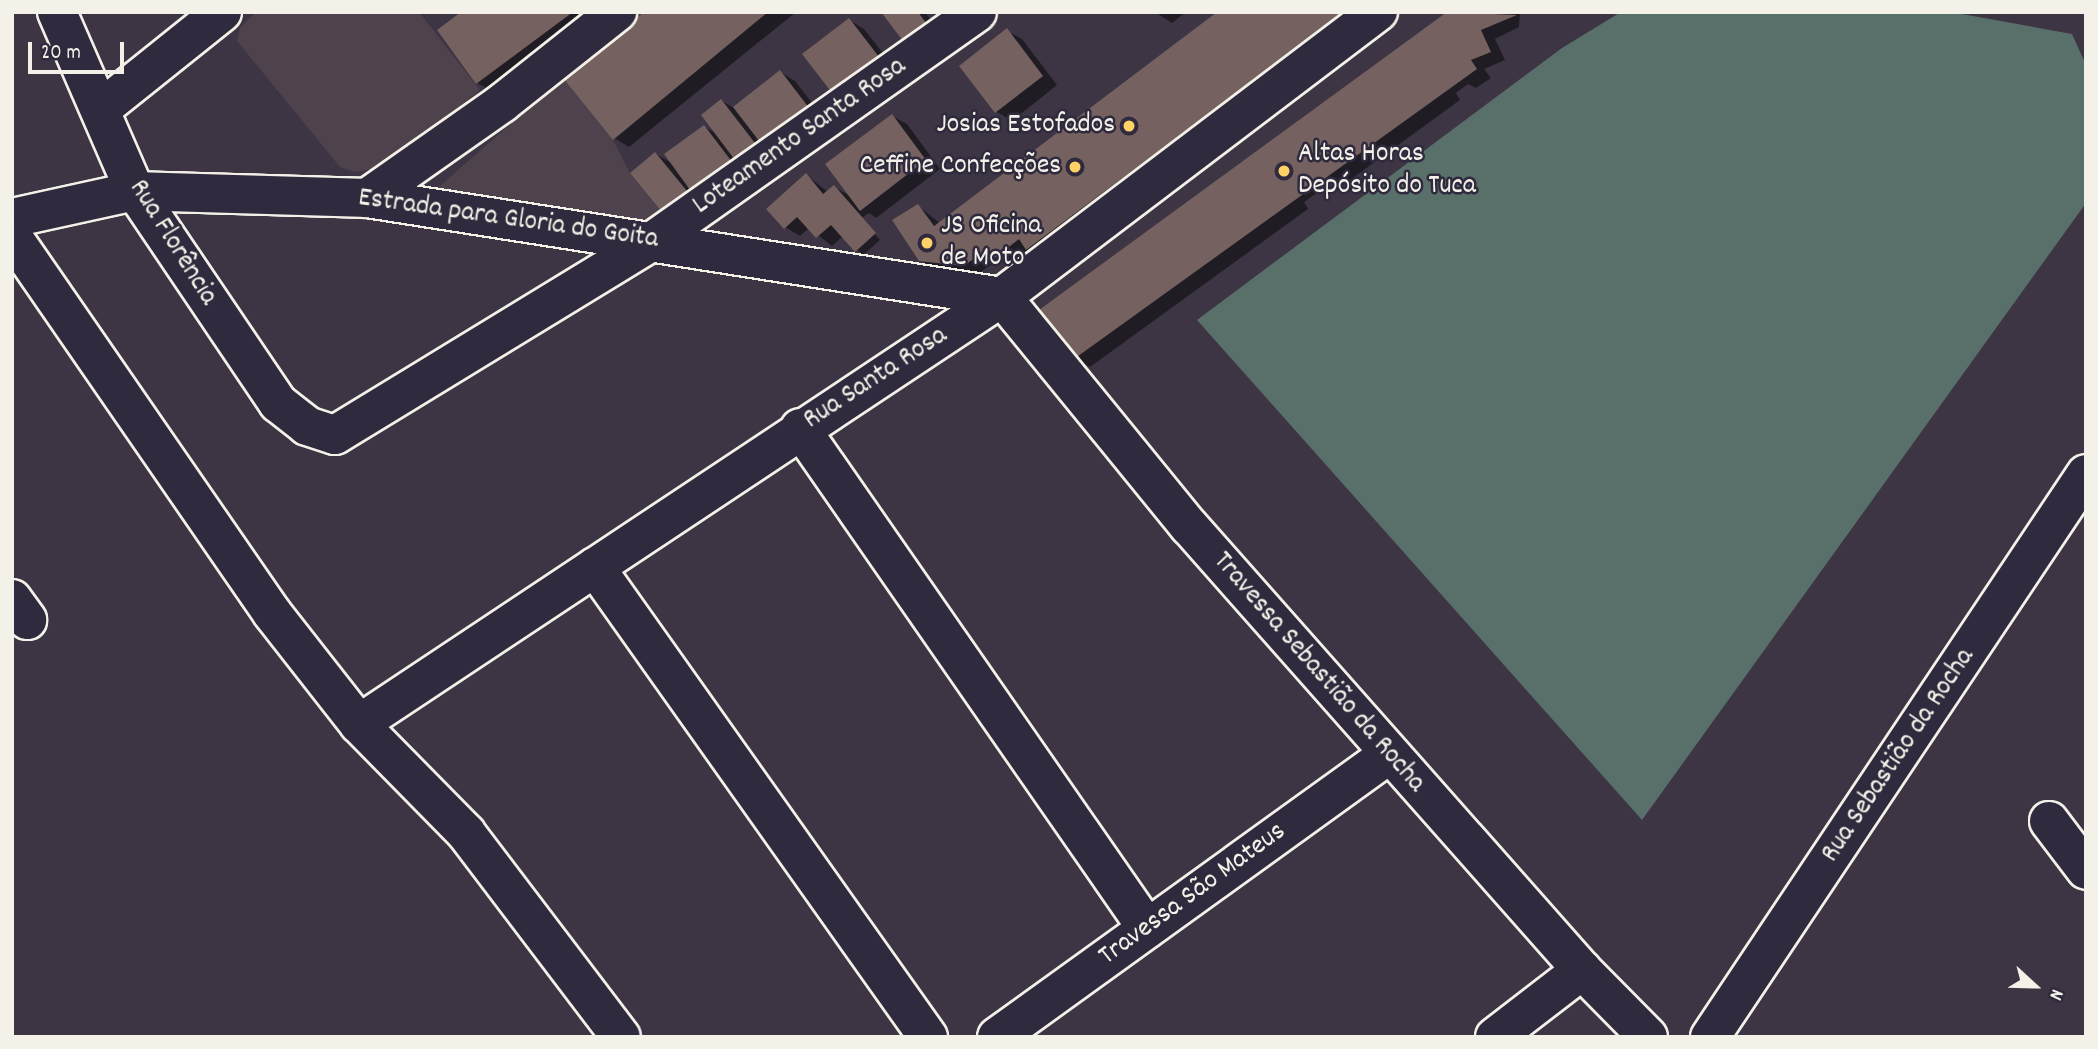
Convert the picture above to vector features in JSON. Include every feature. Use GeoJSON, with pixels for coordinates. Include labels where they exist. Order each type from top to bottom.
{"type":"FeatureCollection","features":[{"type":"Feature","properties":{"kind":"street","name":"Rua Florência"},"geometry":{"type":"LineString","coordinates":[[57,12],[102,108],[135,191],[278,403],[307,426],[335,435]]}},
{"type":"Feature","properties":{"kind":"street"},"geometry":{"type":"LineString","coordinates":[[102,108],[222,12]]}},
{"type":"Feature","properties":{"kind":"street"},"geometry":{"type":"LineString","coordinates":[[367,198],[502,103],[617,12]]}},
{"type":"Feature","properties":{"kind":"street","name":"Loteamento Santa Rosa"},"geometry":{"type":"LineString","coordinates":[[335,435],[654,240],[977,12]]}},
{"type":"Feature","properties":{"kind":"street","name":"Rua Santa Rosa"},"geometry":{"type":"LineString","coordinates":[[359,724],[800,428],[1002,297],[1378,12]]}},
{"type":"Feature","properties":{"kind":"street","name":"Estrada para Gloria do Goita"},"geometry":{"type":"LineString","coordinates":[[12,218],[135,191],[367,198],[654,240],[1002,297]]}},
{"type":"Feature","properties":{"kind":"street"},"geometry":{"type":"LineString","coordinates":[[19,259],[272,613],[359,724],[467,833],[621,1037]]}},
{"type":"Feature","properties":{"kind":"street","name":"Travessa Sebastião da Rocha"},"geometry":{"type":"LineString","coordinates":[[1002,297],[1189,526],[1582,970],[1648,1037]]}},
{"type":"Feature","properties":{"kind":"street"},"geometry":{"type":"LineString","coordinates":[[800,428],[1147,928]]}},
{"type":"Feature","properties":{"kind":"street","name":"Rua Sebastião da Rocha"},"geometry":{"type":"LineString","coordinates":[[1710,1037],[2081,493]]}},
{"type":"Feature","properties":{"kind":"street"},"geometry":{"type":"LineString","coordinates":[[595,567],[928,1037]]}},
{"type":"Feature","properties":{"kind":"street","name":"Travessa São Mateus"},"geometry":{"type":"LineString","coordinates":[[997,1037],[1390,754]]}},
{"type":"Feature","properties":{"kind":"street"},"geometry":{"type":"LineString","coordinates":[[2049,821],[2086,870]]}},
{"type":"Feature","properties":{"kind":"street"},"geometry":{"type":"LineString","coordinates":[[1495,1037],[1582,970]]}},
{"type":"Feature","properties":{"kind":"shaded area"},"geometry":{"type":"Polygon","coordinates":[[[256,12],[419,12],[480,90],[380,168],[355,172],[340,167],[237,41],[240,28],[256,12]]]}},
{"type":"Feature","properties":{"kind":"shaded area"},"geometry":{"type":"Polygon","coordinates":[[[563,78],[613,140],[630,173],[681,237],[418,205],[563,78]]]}},
{"type":"Feature","properties":{"kind":"green space"},"geometry":{"type":"Polygon","coordinates":[[[1621,12],[1951,12],[2072,34],[2086,65],[2086,203],[1642,820],[1197,320],[1562,48],[1621,12]]]}},
{"type":"Feature","properties":{"kind":"building"},"geometry":{"type":"Polygon","coordinates":[[[461,12],[573,12],[476,84],[437,30],[461,12]]]}},
{"type":"Feature","properties":{"kind":"building"},"geometry":{"type":"Polygon","coordinates":[[[644,12],[768,12],[613,140],[563,78],[644,12]]]}},
{"type":"Feature","properties":{"kind":"building"},"geometry":{"type":"Polygon","coordinates":[[[881,12],[918,12],[932,31],[909,49],[881,12]]]}},
{"type":"Feature","properties":{"kind":"building"},"geometry":{"type":"Polygon","coordinates":[[[1217,12],[1344,12],[1026,250],[1019,239],[995,258],[988,248],[964,266],[919,261],[892,220],[918,204],[934,226],[1217,12]]]}},
{"type":"Feature","properties":{"kind":"building"},"geometry":{"type":"Polygon","coordinates":[[[1447,12],[1517,15],[1481,30],[1491,52],[1471,60],[1477,69],[1074,359],[1039,310],[1447,12]]]}},
{"type":"Feature","properties":{"kind":"building"},"geometry":{"type":"Polygon","coordinates":[[[849,18],[886,66],[839,102],[802,54],[849,18]]]}},
{"type":"Feature","properties":{"kind":"building"},"geometry":{"type":"Polygon","coordinates":[[[1007,28],[1043,76],[995,113],[959,66],[1007,28]]]}},
{"type":"Feature","properties":{"kind":"building"},"geometry":{"type":"Polygon","coordinates":[[[780,70],[816,117],[769,154],[733,107],[780,70]]]}},
{"type":"Feature","properties":{"kind":"building"},"geometry":{"type":"Polygon","coordinates":[[[721,99],[765,156],[744,172],[701,115],[721,99]]]}},
{"type":"Feature","properties":{"kind":"building"},"geometry":{"type":"Polygon","coordinates":[[[892,114],[926,160],[860,211],[825,164],[892,114]]]}},
{"type":"Feature","properties":{"kind":"building"},"geometry":{"type":"Polygon","coordinates":[[[704,125],[742,175],[701,205],[664,154],[704,125]]]}},
{"type":"Feature","properties":{"kind":"building"},"geometry":{"type":"Polygon","coordinates":[[[655,152],[691,196],[665,216],[630,173],[655,152]]]}},
{"type":"Feature","properties":{"kind":"building"},"geometry":{"type":"Polygon","coordinates":[[[806,173],[823,194],[834,185],[876,233],[855,252],[831,225],[816,238],[797,217],[784,229],[766,209],[806,173]]]}},
{"type":"Feature","properties":{"kind":"place","name":"Josias Estofados"},"geometry":{"type":"Point","coordinates":[1129,126]}},
{"type":"Feature","properties":{"kind":"place","name":"Ceffine Confecções"},"geometry":{"type":"Point","coordinates":[1075,167]}},
{"type":"Feature","properties":{"kind":"place","name":"Altas Horas Depósito do Tuca"},"geometry":{"type":"Point","coordinates":[1284,171]}},
{"type":"Feature","properties":{"kind":"place","name":"JS Oficina de Moto"},"geometry":{"type":"Point","coordinates":[927,243]}}]}
